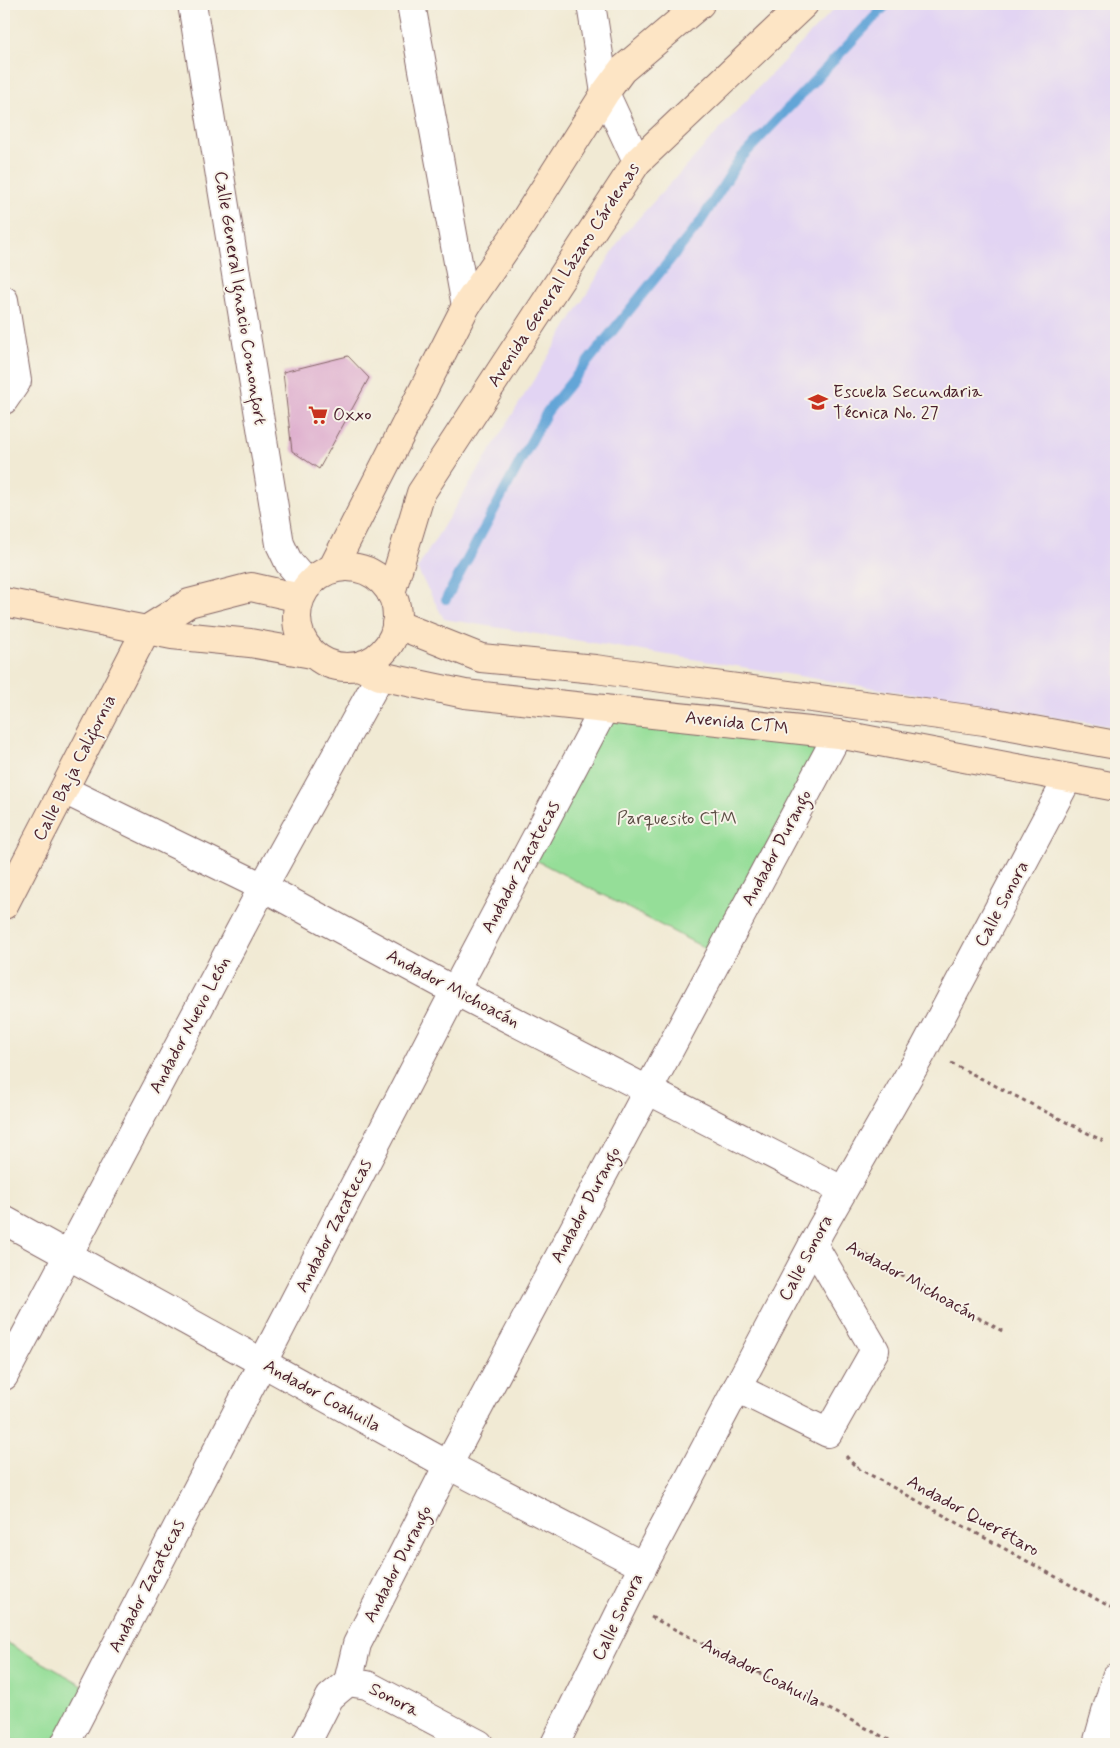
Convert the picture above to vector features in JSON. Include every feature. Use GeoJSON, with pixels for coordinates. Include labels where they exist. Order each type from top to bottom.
{"type":"FeatureCollection","features":[{"type":"Feature","properties":{"kind":"main road"},"geometry":{"type":"LineString","coordinates":[[332,569],[466,306],[519,229],[605,93],[622,70],[700,4]]}},
{"type":"Feature","properties":{"kind":"main road","name":"Avenida General Lázaro Cárdenas"},"geometry":{"type":"LineString","coordinates":[[391,593],[421,492],[637,162],[804,4]]}},
{"type":"Feature","properties":{"kind":"main road"},"geometry":{"type":"LineString","coordinates":[[4,602],[146,630],[250,643],[312,654],[334,666],[369,671],[390,643],[396,624],[396,608],[391,593],[376,576],[354,567],[332,569],[318,575],[304,592],[296,618],[300,637],[312,654]]}},
{"type":"Feature","properties":{"kind":"main road"},"geometry":{"type":"LineString","coordinates":[[146,630],[189,603],[250,587],[304,592]]}},
{"type":"Feature","properties":{"kind":"main road","name":"Avenida CTM"},"geometry":{"type":"LineString","coordinates":[[396,624],[481,658],[595,670],[974,720],[1116,745]]}},
{"type":"Feature","properties":{"kind":"main road","name":"Calle Baja California"},"geometry":{"type":"LineString","coordinates":[[4,905],[146,630]]}},
{"type":"Feature","properties":{"kind":"main road","name":"Avenida CTM"},"geometry":{"type":"LineString","coordinates":[[369,671],[465,694],[838,734],[1116,787]]}},
{"type":"Feature","properties":{"kind":"street","name":"Calle General Ignacio Comonfort"},"geometry":{"type":"LineString","coordinates":[[192,4],[280,544],[304,592]]}},
{"type":"Feature","properties":{"kind":"street"},"geometry":{"type":"LineString","coordinates":[[411,4],[466,306]]}},
{"type":"Feature","properties":{"kind":"street"},"geometry":{"type":"LineString","coordinates":[[591,4],[605,93],[637,162]]}},
{"type":"Feature","properties":{"kind":"street"},"geometry":{"type":"LineString","coordinates":[[4,300],[17,381],[4,400]]}},
{"type":"Feature","properties":{"kind":"street","name":"Andador Nuevo León"},"geometry":{"type":"LineString","coordinates":[[4,1376],[263,886],[369,671]]}},
{"type":"Feature","properties":{"kind":"street","name":"Andador Zacatecas"},"geometry":{"type":"LineString","coordinates":[[64,1744],[455,991],[604,709]]}},
{"type":"Feature","properties":{"kind":"street","name":"Andador Durango"},"geometry":{"type":"LineString","coordinates":[[348,1682],[357,1644],[448,1466],[647,1089],[838,734]]}},
{"type":"Feature","properties":{"kind":"street","name":"Calle Sonora"},"geometry":{"type":"LineString","coordinates":[[555,1744],[642,1566],[842,1190],[924,1049],[1068,778]]}},
{"type":"Feature","properties":{"kind":"street","name":"Andador Michoacán"},"geometry":{"type":"LineString","coordinates":[[64,790],[263,886],[455,991],[842,1190]]}},
{"type":"Feature","properties":{"kind":"street","name":"Andador Coahuila"},"geometry":{"type":"LineString","coordinates":[[4,1220],[448,1466],[642,1566]]}},
{"type":"Feature","properties":{"kind":"street"},"geometry":{"type":"LineString","coordinates":[[737,1388],[828,1433],[875,1350],[817,1237]]}},
{"type":"Feature","properties":{"kind":"street"},"geometry":{"type":"LineString","coordinates":[[1105,1735],[1116,1678]]}},
{"type":"Feature","properties":{"kind":"street","name":"Sonora"},"geometry":{"type":"LineString","coordinates":[[306,1744],[330,1697],[348,1682],[367,1685],[479,1744]]}},
{"type":"Feature","properties":{"kind":"path"},"geometry":{"type":"LineString","coordinates":[[924,1049],[1103,1141]]}},
{"type":"Feature","properties":{"kind":"path","name":"Andador Michoacán"},"geometry":{"type":"LineString","coordinates":[[817,1237],[1004,1332]]}},
{"type":"Feature","properties":{"kind":"path","name":"Andador Querétaro"},"geometry":{"type":"LineString","coordinates":[[828,1433],[856,1467],[1116,1610]]}},
{"type":"Feature","properties":{"kind":"path","name":"Andador Coahuila"},"geometry":{"type":"LineString","coordinates":[[624,1603],[897,1744]]}},
{"type":"Feature","properties":{"kind":"shaded area","name":"Escuela Secundaria Técnica No. 27"},"geometry":{"type":"Polygon","coordinates":[[[839,4],[1116,4],[1116,727],[444,619],[417,569],[623,235],[757,89],[839,4]]]}},
{"type":"Feature","properties":{"kind":"green space","name":"Parquesito CTM"},"geometry":{"type":"Polygon","coordinates":[[[604,709],[838,734],[720,956],[528,856],[604,709]]]}},
{"type":"Feature","properties":{"kind":"green space"},"geometry":{"type":"Polygon","coordinates":[[[4,1641],[99,1694],[66,1744],[22,1744],[4,1736],[4,1641]]]}},
{"type":"Feature","properties":{"kind":"building","name":"Oxxo"},"geometry":{"type":"Polygon","coordinates":[[[348,356],[369,378],[319,469],[292,451],[283,372],[348,356]]]}},
{"type":"Feature","properties":{"kind":"waterway"},"geometry":{"type":"LineString","coordinates":[[446,599],[547,412],[699,224],[740,159],[887,4]]}},
{"type":"Feature","properties":{"kind":"place","name":"Escuela Secundaria Técnica No. 27"},"geometry":{"type":"Point","coordinates":[818,402]}},
{"type":"Feature","properties":{"kind":"place","name":"Oxxo"},"geometry":{"type":"Point","coordinates":[318,415]}}]}
